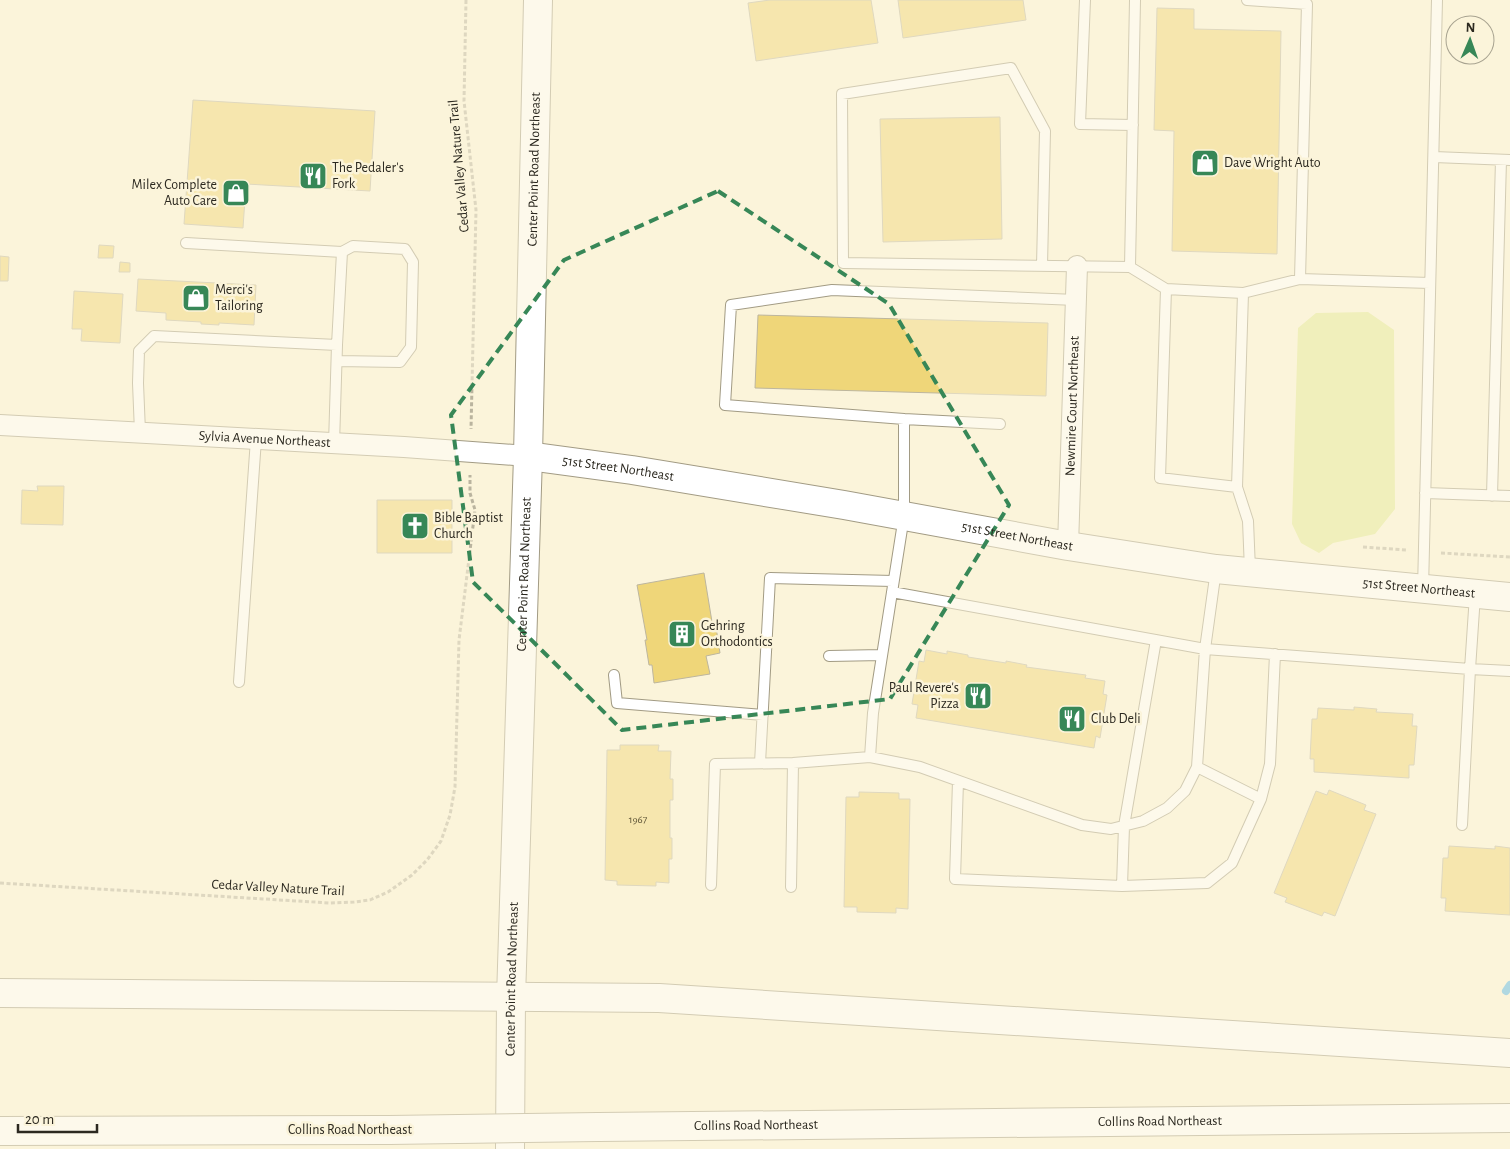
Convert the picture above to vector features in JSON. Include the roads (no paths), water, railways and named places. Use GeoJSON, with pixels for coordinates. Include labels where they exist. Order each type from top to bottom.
{"type":"FeatureCollection","features":[{"type":"Feature","properties":{"kind":"main road","name":"Center Point Road Northeast"},"geometry":{"type":"LineString","coordinates":[[510,1149],[511,998],[528,456],[538,0]]}},
{"type":"Feature","properties":{"kind":"main road","name":"51st Street Northeast"},"geometry":{"type":"LineString","coordinates":[[528,456],[632,470],[1068,546],[1216,569],[1510,597]]}},
{"type":"Feature","properties":{"kind":"main road"},"geometry":{"type":"LineString","coordinates":[[0,993],[659,998],[1510,1053]]}},
{"type":"Feature","properties":{"kind":"main road","name":"Collins Road Northeast"},"geometry":{"type":"LineString","coordinates":[[0,1131],[389,1130],[598,1126],[1510,1118]]}},
{"type":"Feature","properties":{"kind":"street","name":"Newmire Court Northeast"},"geometry":{"type":"LineString","coordinates":[[1068,546],[1076,266]]}},
{"type":"Feature","properties":{"kind":"street","name":"Sylvia Avenue Northeast"},"geometry":{"type":"LineString","coordinates":[[0,425],[528,456]]}},
{"type":"Feature","properties":{"kind":"lane"},"geometry":{"type":"LineString","coordinates":[[1085,0],[1080,124],[1133,125]]}},
{"type":"Feature","properties":{"kind":"lane"},"geometry":{"type":"LineString","coordinates":[[1130,267],[1135,0]]}},
{"type":"Feature","properties":{"kind":"lane"},"geometry":{"type":"LineString","coordinates":[[1247,0],[1307,4],[1300,279]]}},
{"type":"Feature","properties":{"kind":"lane"},"geometry":{"type":"LineString","coordinates":[[1423,589],[1437,0]]}},
{"type":"Feature","properties":{"kind":"lane"},"geometry":{"type":"LineString","coordinates":[[1042,266],[1045,131],[1011,68],[842,94],[843,263],[1042,266],[1076,266],[1130,267],[1166,289],[1243,293],[1300,279],[1430,283]]}},
{"type":"Feature","properties":{"kind":"lane"},"geometry":{"type":"LineString","coordinates":[[1434,158],[1505,160],[1492,496]]}},
{"type":"Feature","properties":{"kind":"lane"},"geometry":{"type":"LineString","coordinates":[[186,243],[342,252],[354,246],[405,249],[413,262],[411,347],[400,362],[337,361]]}},
{"type":"Feature","properties":{"kind":"lane"},"geometry":{"type":"LineString","coordinates":[[334,444],[342,252]]}},
{"type":"Feature","properties":{"kind":"lane"},"geometry":{"type":"LineString","coordinates":[[1166,289],[1160,478],[1237,487]]}},
{"type":"Feature","properties":{"kind":"lane"},"geometry":{"type":"LineString","coordinates":[[1000,424],[904,419],[725,405],[731,305],[832,290],[1076,300]]}},
{"type":"Feature","properties":{"kind":"lane"},"geometry":{"type":"LineString","coordinates":[[1243,293],[1237,487],[1248,521],[1250,572]]}},
{"type":"Feature","properties":{"kind":"lane"},"geometry":{"type":"LineString","coordinates":[[140,432],[138,382],[140,351],[154,336],[337,345]]}},
{"type":"Feature","properties":{"kind":"lane"},"geometry":{"type":"LineString","coordinates":[[870,756],[873,713],[904,516],[904,419]]}},
{"type":"Feature","properties":{"kind":"lane"},"geometry":{"type":"LineString","coordinates":[[239,682],[256,439]]}},
{"type":"Feature","properties":{"kind":"lane"},"geometry":{"type":"LineString","coordinates":[[1425,492],[1510,496]]}},
{"type":"Feature","properties":{"kind":"lane"},"geometry":{"type":"LineString","coordinates":[[711,885],[715,764],[793,763],[870,756],[920,767],[1082,825],[1111,829],[1143,821],[1167,808],[1185,791],[1197,767],[1205,649],[1216,569]]}},
{"type":"Feature","properties":{"kind":"lane"},"geometry":{"type":"LineString","coordinates":[[760,763],[770,578],[893,587],[1205,649],[1510,671]]}},
{"type":"Feature","properties":{"kind":"lane"},"geometry":{"type":"LineString","coordinates":[[1462,825],[1475,594]]}},
{"type":"Feature","properties":{"kind":"lane"},"geometry":{"type":"LineString","coordinates":[[1122,886],[1124,826],[1156,640]]}},
{"type":"Feature","properties":{"kind":"lane"},"geometry":{"type":"LineString","coordinates":[[958,781],[954,879],[1122,886],[1207,883],[1232,864],[1261,799],[1270,764],[1275,654]]}},
{"type":"Feature","properties":{"kind":"lane"},"geometry":{"type":"LineString","coordinates":[[830,656],[882,655]]}},
{"type":"Feature","properties":{"kind":"lane"},"geometry":{"type":"LineString","coordinates":[[614,675],[616,703],[763,715]]}},
{"type":"Feature","properties":{"kind":"lane"},"geometry":{"type":"LineString","coordinates":[[791,886],[793,763]]}},
{"type":"Feature","properties":{"kind":"lane"},"geometry":{"type":"LineString","coordinates":[[1197,767],[1261,799]]}},
{"type":"Feature","properties":{"kind":"waterway"},"geometry":{"type":"LineString","coordinates":[[1506,991],[1510,985]]}},
{"type":"Feature","properties":{"kind":"place","name":"Dave Wright Auto"},"geometry":{"type":"Point","coordinates":[1205,163]}},
{"type":"Feature","properties":{"kind":"place","name":"The Pedaler's Fork"},"geometry":{"type":"Point","coordinates":[313,176]}},
{"type":"Feature","properties":{"kind":"place","name":"Milex Complete Auto Care"},"geometry":{"type":"Point","coordinates":[236,193]}},
{"type":"Feature","properties":{"kind":"place","name":"Merci's Tailoring"},"geometry":{"type":"Point","coordinates":[196,298]}},
{"type":"Feature","properties":{"kind":"place","name":"Bible Baptist Church"},"geometry":{"type":"Point","coordinates":[415,526]}},
{"type":"Feature","properties":{"kind":"place","name":"Gehring Orthodontics"},"geometry":{"type":"Point","coordinates":[682,634]}},
{"type":"Feature","properties":{"kind":"place","name":"Paul Revere's Pizza"},"geometry":{"type":"Point","coordinates":[978,696]}},
{"type":"Feature","properties":{"kind":"place","name":"Club Deli"},"geometry":{"type":"Point","coordinates":[1072,719]}}]}
